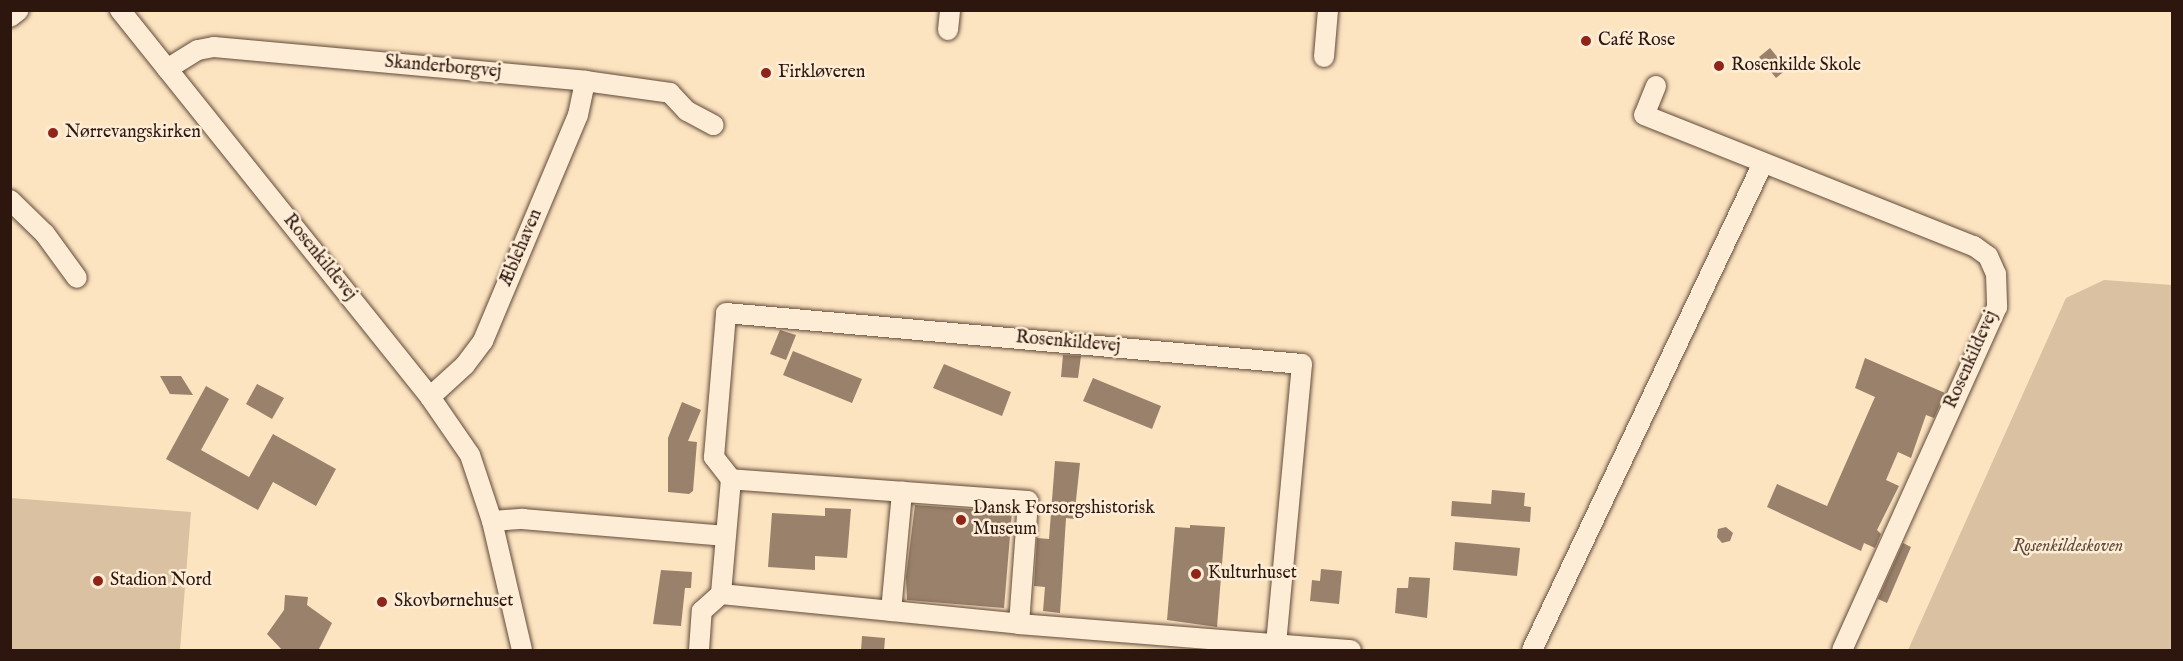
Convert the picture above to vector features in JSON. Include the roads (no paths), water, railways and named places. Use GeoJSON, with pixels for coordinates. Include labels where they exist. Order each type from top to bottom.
{"type":"FeatureCollection","features":[{"type":"Feature","properties":{"kind":"street"},"geometry":{"type":"LineString","coordinates":[[10,17],[19,10]]}},
{"type":"Feature","properties":{"kind":"street","name":"Rosenkildevej"},"geometry":{"type":"LineString","coordinates":[[120,10],[430,397],[470,455],[492,520],[522,651]]}},
{"type":"Feature","properties":{"kind":"street"},"geometry":{"type":"LineString","coordinates":[[1324,57],[1328,10]]}},
{"type":"Feature","properties":{"kind":"street","name":"Skanderborgvej"},"geometry":{"type":"LineString","coordinates":[[167,69],[198,50],[214,47],[585,81],[670,93],[687,111],[713,125]]}},
{"type":"Feature","properties":{"kind":"street","name":"Æblehaven"},"geometry":{"type":"LineString","coordinates":[[430,397],[465,365],[483,341],[578,115],[585,81]]}},
{"type":"Feature","properties":{"kind":"street","name":"Rosenkildevej"},"geometry":{"type":"LineString","coordinates":[[1656,86],[1644,115],[1974,246],[1988,256],[1996,274],[1996,307],[1842,651]]}},
{"type":"Feature","properties":{"kind":"street"},"geometry":{"type":"LineString","coordinates":[[1532,651],[1763,163]]}},
{"type":"Feature","properties":{"kind":"street"},"geometry":{"type":"LineString","coordinates":[[10,200],[45,234],[77,278]]}},
{"type":"Feature","properties":{"kind":"street","name":"Rosenkildevej"},"geometry":{"type":"LineString","coordinates":[[731,479],[714,457],[726,313],[1302,364],[1276,644]]}},
{"type":"Feature","properties":{"kind":"street"},"geometry":{"type":"LineString","coordinates":[[699,651],[702,611],[721,594],[731,479],[1028,501],[1019,624]]}},
{"type":"Feature","properties":{"kind":"street"},"geometry":{"type":"LineString","coordinates":[[891,611],[902,492]]}},
{"type":"Feature","properties":{"kind":"street"},"geometry":{"type":"LineString","coordinates":[[492,520],[523,519],[725,536]]}},
{"type":"Feature","properties":{"kind":"street"},"geometry":{"type":"LineString","coordinates":[[721,594],[1019,624],[1351,651]]}},
{"type":"Feature","properties":{"kind":"place","name":"Café Rose"},"geometry":{"type":"Point","coordinates":[1586,41]}},
{"type":"Feature","properties":{"kind":"place","name":"Rosenkilde Skole"},"geometry":{"type":"Point","coordinates":[1719,66]}},
{"type":"Feature","properties":{"kind":"place","name":"Firkløveren"},"geometry":{"type":"Point","coordinates":[766,73]}},
{"type":"Feature","properties":{"kind":"place","name":"Nørrevangskirken"},"geometry":{"type":"Point","coordinates":[53,133]}},
{"type":"Feature","properties":{"kind":"place","name":"Dansk Forsorgshistorisk Museum"},"geometry":{"type":"Point","coordinates":[961,520]}},
{"type":"Feature","properties":{"kind":"place","name":"Kulturhuset"},"geometry":{"type":"Point","coordinates":[1196,574]}},
{"type":"Feature","properties":{"kind":"place","name":"Stadion Nord"},"geometry":{"type":"Point","coordinates":[98,581]}},
{"type":"Feature","properties":{"kind":"place","name":"Skovbørnehuset"},"geometry":{"type":"Point","coordinates":[382,602]}},
{"type":"Feature","properties":{"kind":"park label","name":"Rosenkildeskoven"},"geometry":{"type":"Point","coordinates":[2068,547]}}]}
